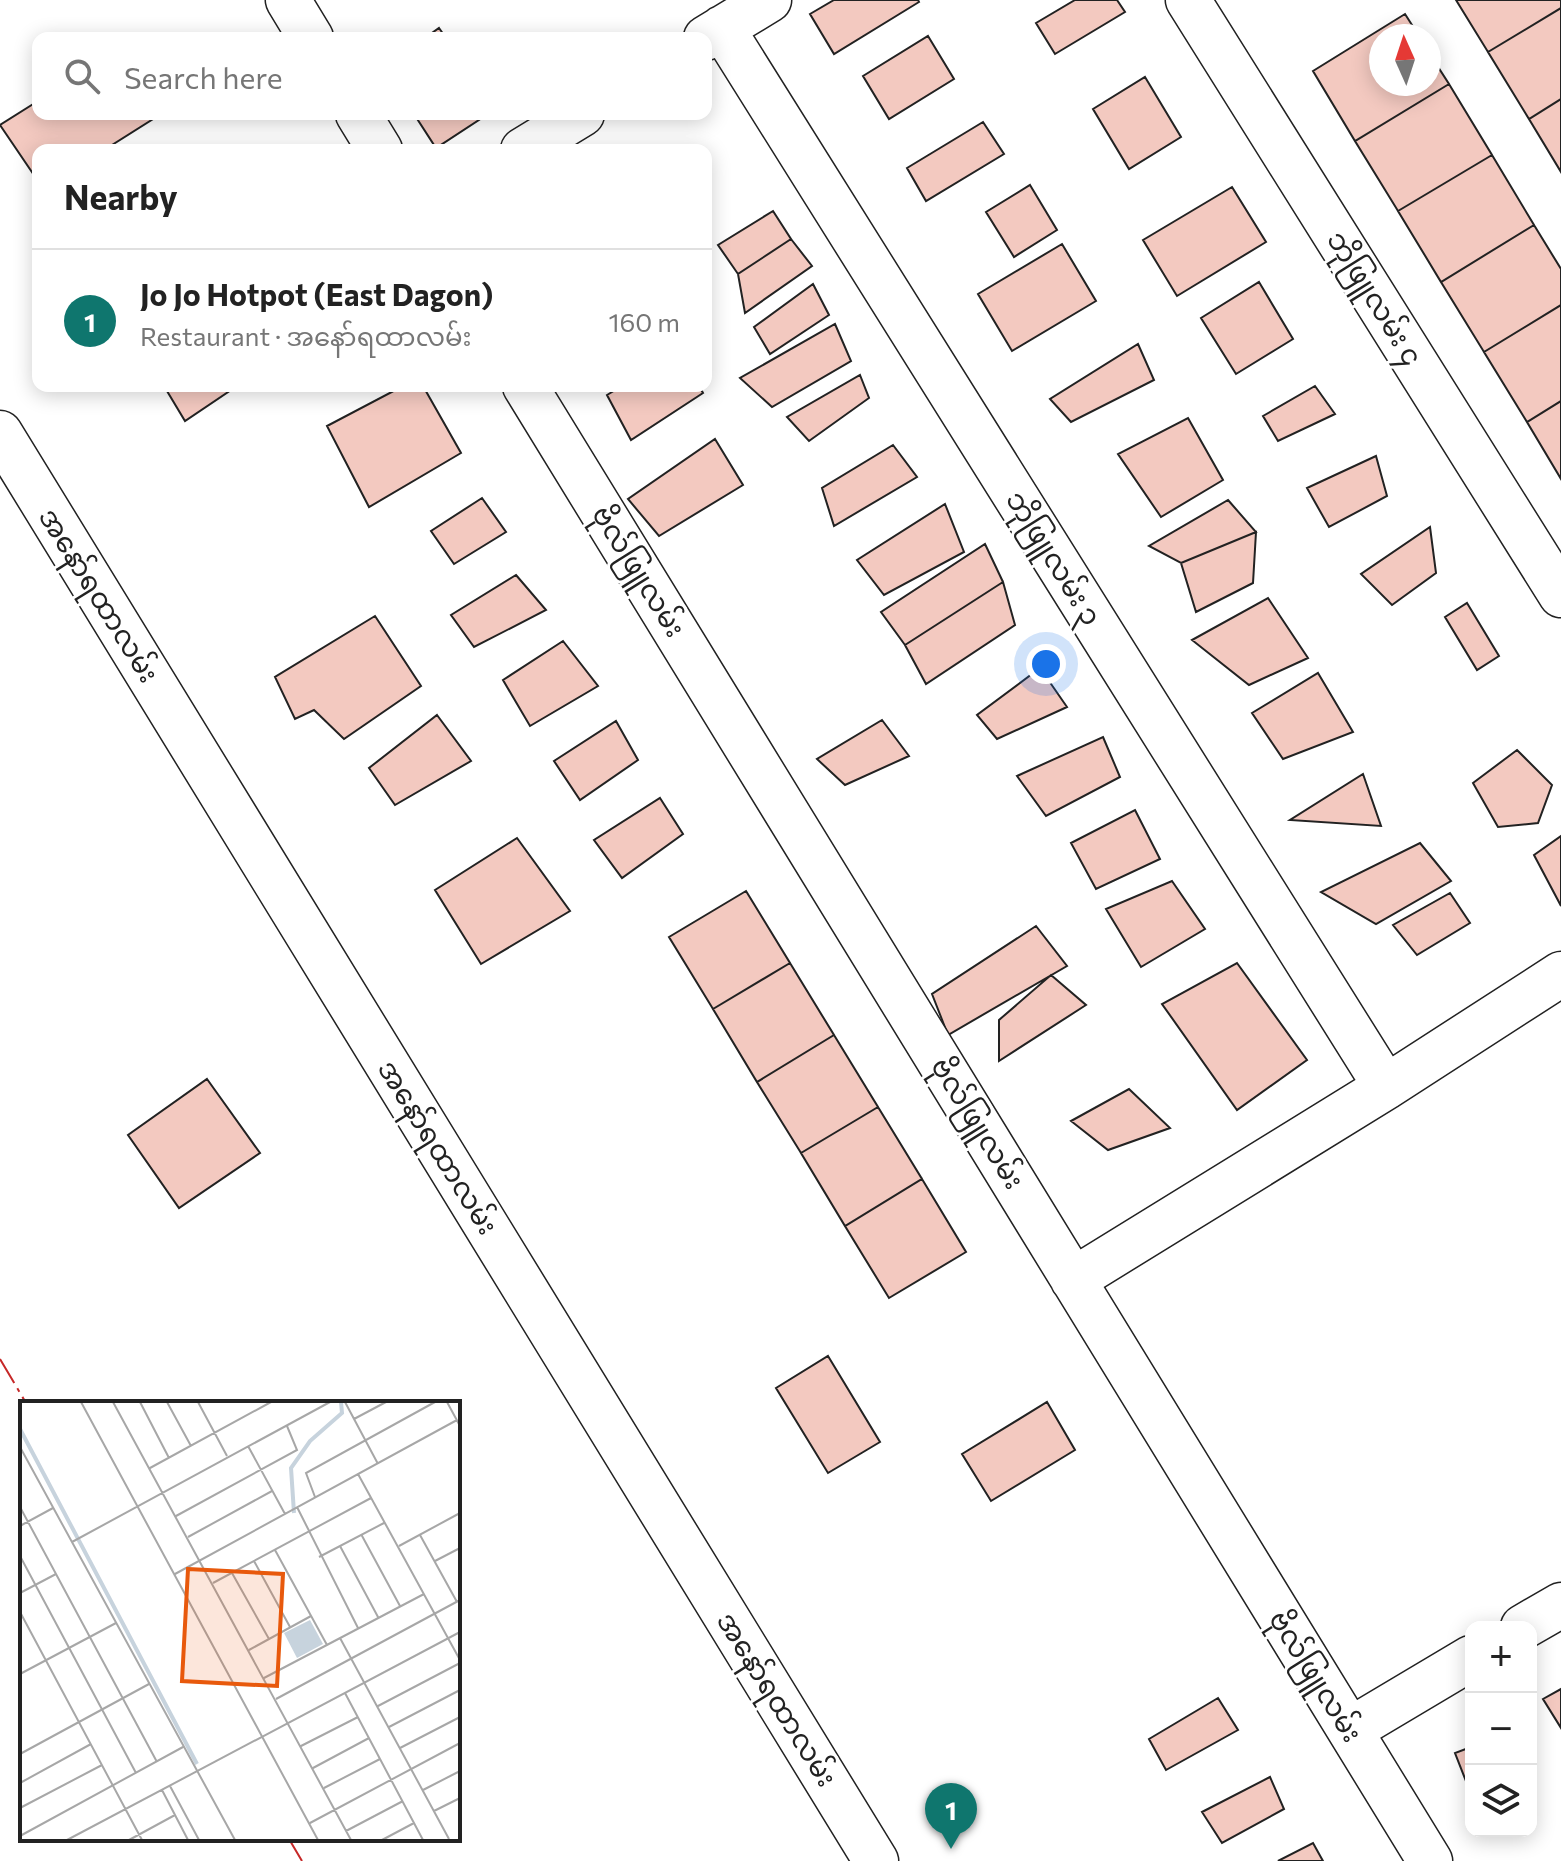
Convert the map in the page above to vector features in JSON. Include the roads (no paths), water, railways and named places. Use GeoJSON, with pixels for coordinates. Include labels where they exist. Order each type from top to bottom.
{"type":"FeatureCollection","features":[{"type":"Feature","properties":{"kind":"street"},"geometry":{"type":"LineString","coordinates":[[288,0],[307,32]]}},
{"type":"Feature","properties":{"kind":"street"},"geometry":{"type":"LineString","coordinates":[[714,33],[769,0]]}},
{"type":"Feature","properties":{"kind":"street","name":"ဘိုဖြူလမ်း ၄"},"geometry":{"type":"LineString","coordinates":[[1188,0],[1561,595]]}},
{"type":"Feature","properties":{"kind":"street","name":"ဘိုဖြူလမ်း ၃"},"geometry":{"type":"LineString","coordinates":[[714,33],[1386,1087]]}},
{"type":"Feature","properties":{"kind":"street"},"geometry":{"type":"LineString","coordinates":[[362,120],[376,144]]}},
{"type":"Feature","properties":{"kind":"street"},"geometry":{"type":"LineString","coordinates":[[533,144],[572,120]]}},
{"type":"Feature","properties":{"kind":"street","name":"ဗိုလ်ဖြူလမ်း"},"geometry":{"type":"LineString","coordinates":[[529,392],[1430,1861]]}},
{"type":"Feature","properties":{"kind":"street","name":"အနော်ရထာလမ်း"},"geometry":{"type":"LineString","coordinates":[[0,433],[876,1861]]}},
{"type":"Feature","properties":{"kind":"street"},"geometry":{"type":"LineString","coordinates":[[1073,1280],[1386,1087],[1561,974]]}},
{"type":"Feature","properties":{"kind":"street"},"geometry":{"type":"LineString","coordinates":[[1533,1621],[1561,1605]]}},
{"type":"Feature","properties":{"kind":"street"},"geometry":{"type":"LineString","coordinates":[[1350,1730],[1465,1662]]}},
{"type":"Feature","properties":{"kind":"place","name":"Jo Jo Hotpot (East Dagon)"},"geometry":{"type":"Point","coordinates":[951,1849]}}]}
